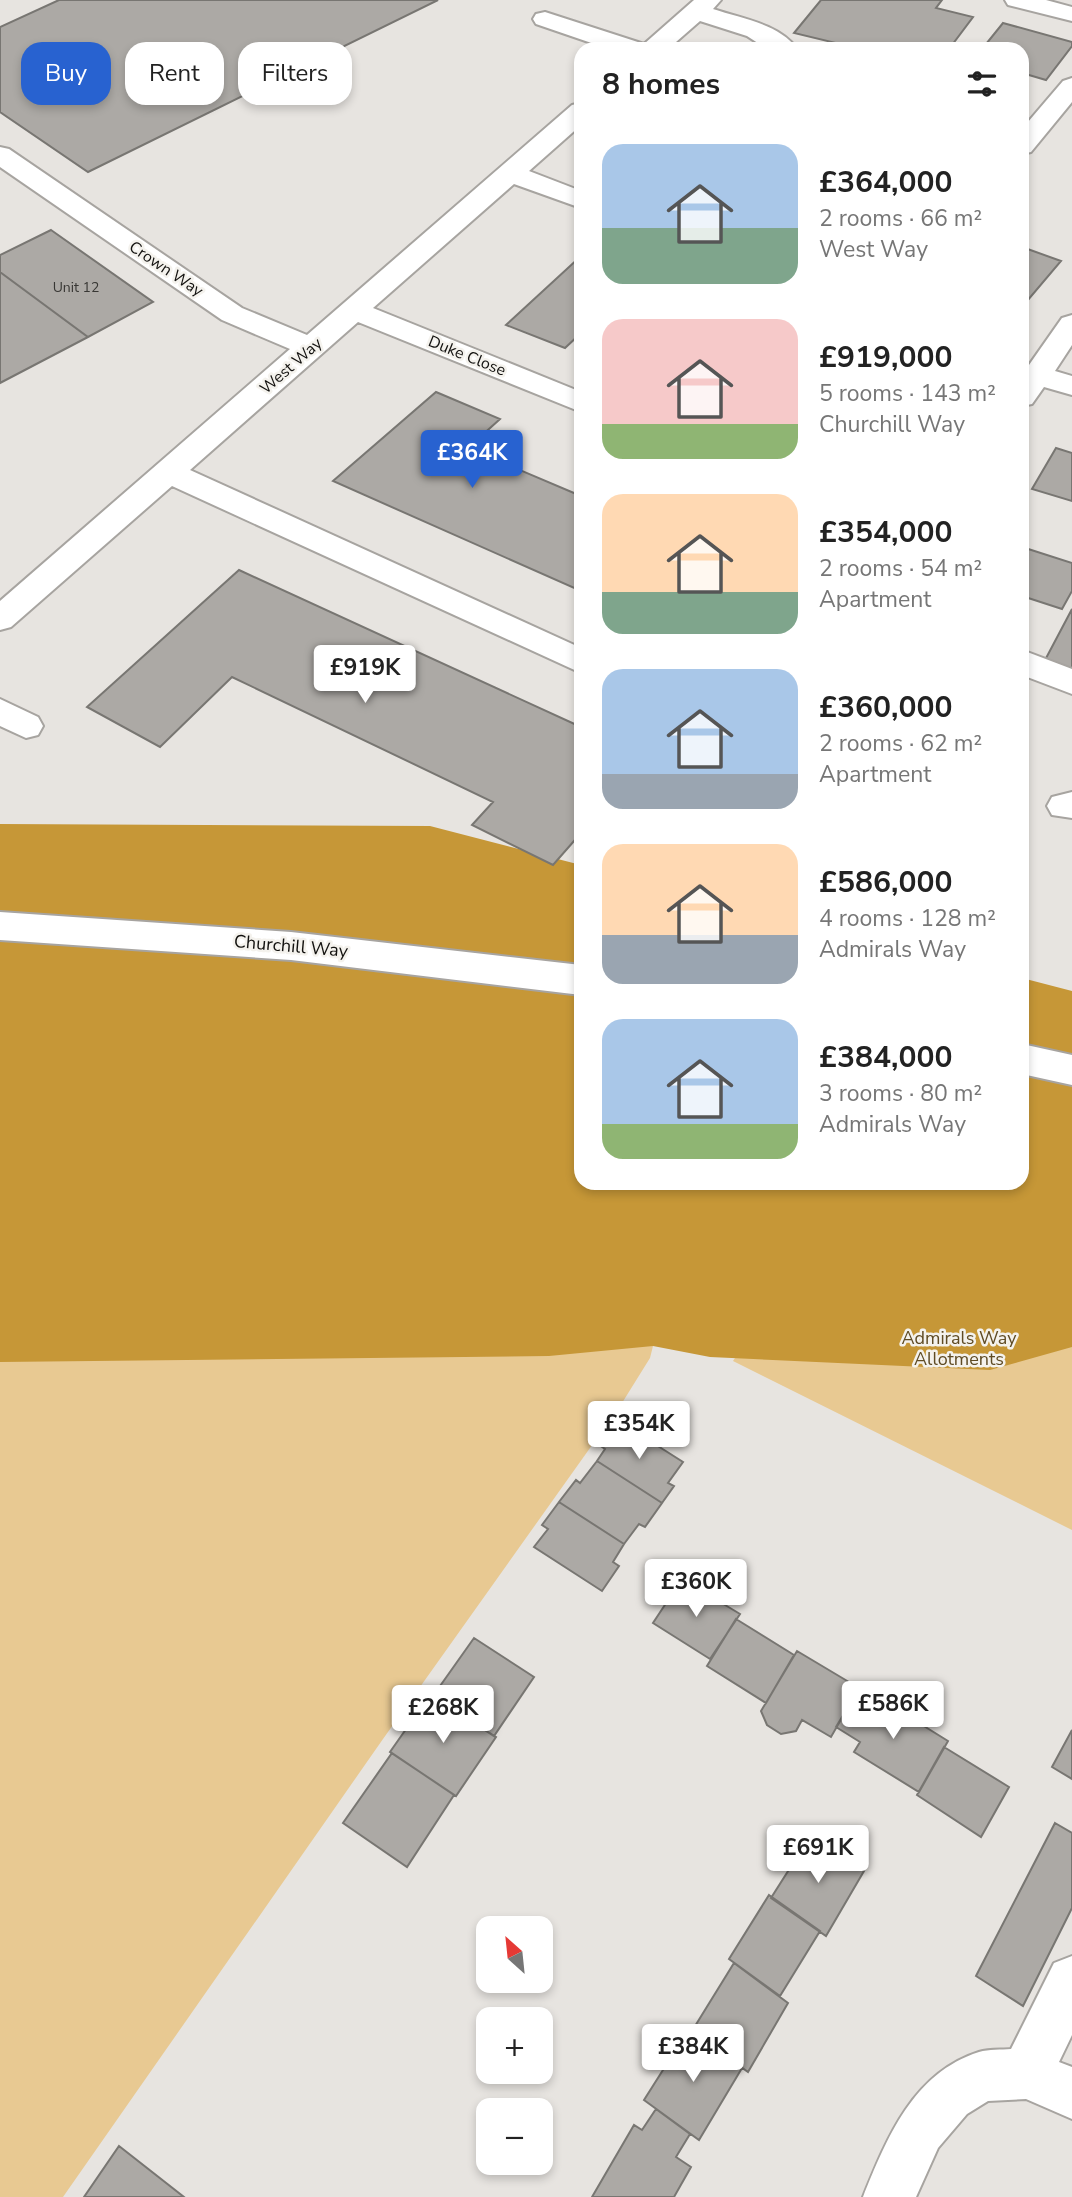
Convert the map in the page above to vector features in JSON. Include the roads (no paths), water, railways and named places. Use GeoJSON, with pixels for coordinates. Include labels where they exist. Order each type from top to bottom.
{"type":"FeatureCollection","features":[{"type":"Feature","properties":{"kind":"street"},"geometry":{"type":"LineString","coordinates":[[1017,0],[1072,14]]}},
{"type":"Feature","properties":{"kind":"street"},"geometry":{"type":"LineString","coordinates":[[661,42],[702,6],[773,42]]}},
{"type":"Feature","properties":{"kind":"street"},"geometry":{"type":"LineString","coordinates":[[545,19],[613,42]]}},
{"type":"Feature","properties":{"kind":"street"},"geometry":{"type":"LineString","coordinates":[[1029,138],[1072,86]]}},
{"type":"Feature","properties":{"kind":"street","name":"West Way"},"geometry":{"type":"LineString","coordinates":[[0,620],[574,117]]}},
{"type":"Feature","properties":{"kind":"street","name":"Crown Way"},"geometry":{"type":"LineString","coordinates":[[0,155],[232,314],[312,348]]}},
{"type":"Feature","properties":{"kind":"street"},"geometry":{"type":"LineString","coordinates":[[510,173],[574,197]]}},
{"type":"Feature","properties":{"kind":"street"},"geometry":{"type":"LineString","coordinates":[[0,188],[28,174]]}},
{"type":"Feature","properties":{"kind":"street","name":"Duke Close"},"geometry":{"type":"LineString","coordinates":[[354,310],[574,399]]}},
{"type":"Feature","properties":{"kind":"street"},"geometry":{"type":"LineString","coordinates":[[1030,386],[1072,324]]}},
{"type":"Feature","properties":{"kind":"street"},"geometry":{"type":"LineString","coordinates":[[1030,386],[1072,386]]}},
{"type":"Feature","properties":{"kind":"street"},"geometry":{"type":"LineString","coordinates":[[168,472],[239,513],[574,658]]}},
{"type":"Feature","properties":{"kind":"street"},"geometry":{"type":"LineString","coordinates":[[1029,665],[1072,682]]}},
{"type":"Feature","properties":{"kind":"street","name":"Churchill Way"},"geometry":{"type":"LineString","coordinates":[[0,926],[113,931],[345,950],[574,978]]}},
{"type":"Feature","properties":{"kind":"street"},"geometry":{"type":"LineString","coordinates":[[1029,1061],[1072,1070]]}},
{"type":"Feature","properties":{"kind":"street"},"geometry":{"type":"LineString","coordinates":[[1026,2074],[1072,1981]]}},
{"type":"Feature","properties":{"kind":"street"},"geometry":{"type":"LineString","coordinates":[[889,2197],[920,2130],[949,2096],[982,2076],[1026,2074],[1072,2093]]}},
{"type":"Feature","properties":{"kind":"park label","name":"Admirals Way Allotments"},"geometry":{"type":"Point","coordinates":[959,1348]}}]}
